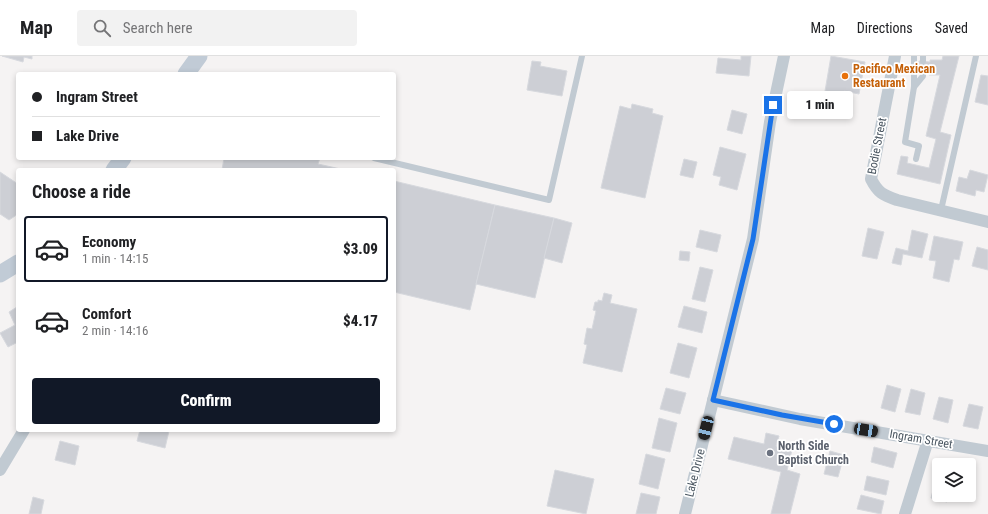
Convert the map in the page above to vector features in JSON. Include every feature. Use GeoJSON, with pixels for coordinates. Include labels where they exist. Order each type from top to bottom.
{"type":"FeatureCollection","features":[{"type":"Feature","properties":{"kind":"main road"},"geometry":{"type":"LineString","coordinates":[[187,72],[199,56]]}},
{"type":"Feature","properties":{"kind":"main road"},"geometry":{"type":"LineString","coordinates":[[0,274],[16,264]]}},
{"type":"Feature","properties":{"kind":"street","name":"Lake Drive"},"geometry":{"type":"LineString","coordinates":[[685,514],[753,239],[770,122],[784,56]]}},
{"type":"Feature","properties":{"kind":"street","name":"Bodie Street"},"geometry":{"type":"LineString","coordinates":[[895,56],[870,179],[876,190],[897,200],[988,222]]}},
{"type":"Feature","properties":{"kind":"street","name":"Ingram Street"},"geometry":{"type":"LineString","coordinates":[[713,400],[800,418],[988,451]]}},
{"type":"Feature","properties":{"kind":"street"},"geometry":{"type":"LineString","coordinates":[[0,470],[23,432]]}},
{"type":"Feature","properties":{"kind":"street"},"geometry":{"type":"LineString","coordinates":[[906,514],[928,440]]}},
{"type":"Feature","properties":{"kind":"lane"},"geometry":{"type":"LineString","coordinates":[[382,160],[549,200],[582,56]]}},
{"type":"Feature","properties":{"kind":"lane"},"geometry":{"type":"LineString","coordinates":[[914,56],[914,87],[905,142],[919,146],[916,160]]}},
{"type":"Feature","properties":{"kind":"lane"},"geometry":{"type":"LineString","coordinates":[[941,210],[976,56]]}},
{"type":"Feature","properties":{"kind":"lane"},"geometry":{"type":"LineString","coordinates":[[914,87],[923,76],[923,70]]}},
{"type":"Feature","properties":{"kind":"building"},"geometry":{"type":"Polygon","coordinates":[[[2,56],[32,56],[32,59],[24,57],[23,62],[2,56]]]}},
{"type":"Feature","properties":{"kind":"building"},"geometry":{"type":"Polygon","coordinates":[[[741,56],[751,56],[749,76],[716,73],[718,58],[741,60],[741,56]]]}},
{"type":"Feature","properties":{"kind":"building","name":"Pacifico Mexican Restaurant"},"geometry":{"type":"Polygon","coordinates":[[[831,56],[865,62],[859,94],[844,91],[844,95],[825,91],[831,56]]]}},
{"type":"Feature","properties":{"kind":"building"},"geometry":{"type":"Polygon","coordinates":[[[943,56],[959,56],[940,132],[951,135],[940,184],[897,174],[901,156],[908,157],[907,163],[929,168],[936,139],[926,136],[940,75],[929,75],[929,70],[919,70],[919,61],[930,62],[930,60],[942,60],[943,56]]]}},
{"type":"Feature","properties":{"kind":"building"},"geometry":{"type":"Polygon","coordinates":[[[532,61],[541,62],[540,66],[567,71],[562,96],[527,90],[532,61]]]}},
{"type":"Feature","properties":{"kind":"building"},"geometry":{"type":"Polygon","coordinates":[[[981,75],[988,76],[988,105],[975,102],[981,75]]]}},
{"type":"Feature","properties":{"kind":"building"},"geometry":{"type":"Polygon","coordinates":[[[632,104],[653,109],[652,113],[663,116],[645,198],[601,188],[620,106],[631,109],[632,104]]]}},
{"type":"Feature","properties":{"kind":"building"},"geometry":{"type":"Polygon","coordinates":[[[732,110],[747,114],[742,134],[727,130],[732,110]]]}},
{"type":"Feature","properties":{"kind":"building"},"geometry":{"type":"Polygon","coordinates":[[[720,147],[746,154],[737,190],[719,185],[721,177],[713,175],[720,147]]]}},
{"type":"Feature","properties":{"kind":"building"},"geometry":{"type":"Polygon","coordinates":[[[684,159],[697,162],[693,178],[680,175],[684,159]]]}},
{"type":"Feature","properties":{"kind":"building"},"geometry":{"type":"Polygon","coordinates":[[[224,160],[319,160],[318,164],[336,168],[222,168],[224,160]]]}},
{"type":"Feature","properties":{"kind":"building"},"geometry":{"type":"Polygon","coordinates":[[[970,170],[988,175],[984,192],[976,190],[975,196],[956,191],[959,177],[967,179],[970,170]]]}},
{"type":"Feature","properties":{"kind":"building"},"geometry":{"type":"Polygon","coordinates":[[[0,172],[16,183],[16,215],[9,220],[0,214],[0,172]]]}},
{"type":"Feature","properties":{"kind":"building"},"geometry":{"type":"Polygon","coordinates":[[[396,181],[495,205],[470,310],[396,292],[396,181]]]}},
{"type":"Feature","properties":{"kind":"building"},"geometry":{"type":"Polygon","coordinates":[[[495,205],[554,218],[535,298],[476,284],[495,205]]]}},
{"type":"Feature","properties":{"kind":"building"},"geometry":{"type":"Polygon","coordinates":[[[554,218],[572,223],[562,263],[544,258],[554,218]]]}},
{"type":"Feature","properties":{"kind":"building"},"geometry":{"type":"Polygon","coordinates":[[[868,228],[884,232],[877,259],[862,256],[868,228]]]}},
{"type":"Feature","properties":{"kind":"building"},"geometry":{"type":"Polygon","coordinates":[[[700,230],[721,235],[717,252],[696,247],[700,230]]]}},
{"type":"Feature","properties":{"kind":"building"},"geometry":{"type":"Polygon","coordinates":[[[912,230],[928,234],[922,258],[903,254],[901,265],[892,263],[896,248],[908,251],[912,230]]]}},
{"type":"Feature","properties":{"kind":"building"},"geometry":{"type":"Polygon","coordinates":[[[934,236],[963,242],[959,260],[954,259],[949,282],[933,278],[936,261],[929,260],[934,236]]]}},
{"type":"Feature","properties":{"kind":"building"},"geometry":{"type":"Polygon","coordinates":[[[977,247],[988,250],[988,270],[972,266],[977,247]]]}},
{"type":"Feature","properties":{"kind":"building"},"geometry":{"type":"Polygon","coordinates":[[[680,251],[690,252],[689,261],[679,260],[680,251]]]}},
{"type":"Feature","properties":{"kind":"building"},"geometry":{"type":"Polygon","coordinates":[[[700,267],[713,270],[705,302],[692,299],[700,267]]]}},
{"type":"Feature","properties":{"kind":"building"},"geometry":{"type":"Polygon","coordinates":[[[604,293],[612,295],[610,303],[637,309],[622,372],[583,363],[587,345],[584,344],[587,328],[592,329],[596,311],[593,310],[595,302],[598,302],[598,300],[602,301],[604,293]]]}},
{"type":"Feature","properties":{"kind":"building"},"geometry":{"type":"Polygon","coordinates":[[[684,306],[707,312],[702,333],[678,327],[684,306]]]}},
{"type":"Feature","properties":{"kind":"building"},"geometry":{"type":"Polygon","coordinates":[[[16,308],[16,343],[8,347],[0,333],[15,325],[9,312],[16,308]]]}},
{"type":"Feature","properties":{"kind":"building"},"geometry":{"type":"Polygon","coordinates":[[[678,343],[697,348],[689,378],[670,373],[678,343]]]}},
{"type":"Feature","properties":{"kind":"building"},"geometry":{"type":"Polygon","coordinates":[[[887,385],[901,389],[895,412],[881,408],[887,385]]]}},
{"type":"Feature","properties":{"kind":"building"},"geometry":{"type":"Polygon","coordinates":[[[666,388],[686,393],[680,414],[660,409],[666,388]]]}},
{"type":"Feature","properties":{"kind":"building"},"geometry":{"type":"Polygon","coordinates":[[[911,389],[925,393],[920,415],[905,412],[911,389]]]}},
{"type":"Feature","properties":{"kind":"building"},"geometry":{"type":"Polygon","coordinates":[[[939,397],[953,400],[948,423],[933,419],[939,397]]]}},
{"type":"Feature","properties":{"kind":"building"},"geometry":{"type":"Polygon","coordinates":[[[969,404],[983,407],[978,429],[963,426],[969,404]]]}},
{"type":"Feature","properties":{"kind":"building"},"geometry":{"type":"Polygon","coordinates":[[[659,418],[677,423],[670,452],[652,448],[659,418]]]}},
{"type":"Feature","properties":{"kind":"building"},"geometry":{"type":"Polygon","coordinates":[[[139,432],[169,432],[165,448],[137,441],[139,432]]]}},
{"type":"Feature","properties":{"kind":"building"},"geometry":{"type":"Polygon","coordinates":[[[766,433],[779,436],[776,446],[792,450],[787,470],[800,474],[790,514],[771,514],[781,472],[728,459],[734,437],[764,444],[766,433]]]}},
{"type":"Feature","properties":{"kind":"building"},"geometry":{"type":"Polygon","coordinates":[[[60,441],[79,446],[75,465],[55,460],[60,441]]]}},
{"type":"Feature","properties":{"kind":"building"},"geometry":{"type":"Polygon","coordinates":[[[874,447],[897,453],[893,468],[871,462],[874,447]]]}},
{"type":"Feature","properties":{"kind":"building"},"geometry":{"type":"Polygon","coordinates":[[[830,451],[844,455],[838,477],[824,474],[830,451]]]}},
{"type":"Feature","properties":{"kind":"building"},"geometry":{"type":"Polygon","coordinates":[[[646,454],[665,459],[658,489],[639,484],[646,454]]]}},
{"type":"Feature","properties":{"kind":"building"},"geometry":{"type":"Polygon","coordinates":[[[555,470],[594,479],[586,514],[547,506],[555,470]]]}},
{"type":"Feature","properties":{"kind":"building"},"geometry":{"type":"Polygon","coordinates":[[[867,476],[889,481],[886,495],[864,490],[867,476]]]}},
{"type":"Feature","properties":{"kind":"building"},"geometry":{"type":"Polygon","coordinates":[[[641,493],[660,497],[656,514],[636,514],[641,493]]]}},
{"type":"Feature","properties":{"kind":"building"},"geometry":{"type":"Polygon","coordinates":[[[861,495],[884,501],[881,514],[857,509],[861,495]]]}},
{"type":"Feature","properties":{"kind":"building"},"geometry":{"type":"Polygon","coordinates":[[[33,497],[44,500],[41,514],[29,514],[33,497]]]}},
{"type":"Feature","properties":{"kind":"place","name":"Pacifico Mexican Restaurant"},"geometry":{"type":"Point","coordinates":[845,76]}},
{"type":"Feature","properties":{"kind":"place","name":"North Side Baptist Church"},"geometry":{"type":"Point","coordinates":[770,453]}},
{"type":"Feature","properties":{"kind":"route"},"geometry":{"type":"LineString","coordinates":[[773,105],[753,239],[713,400],[782,415],[834,424]]}}]}
